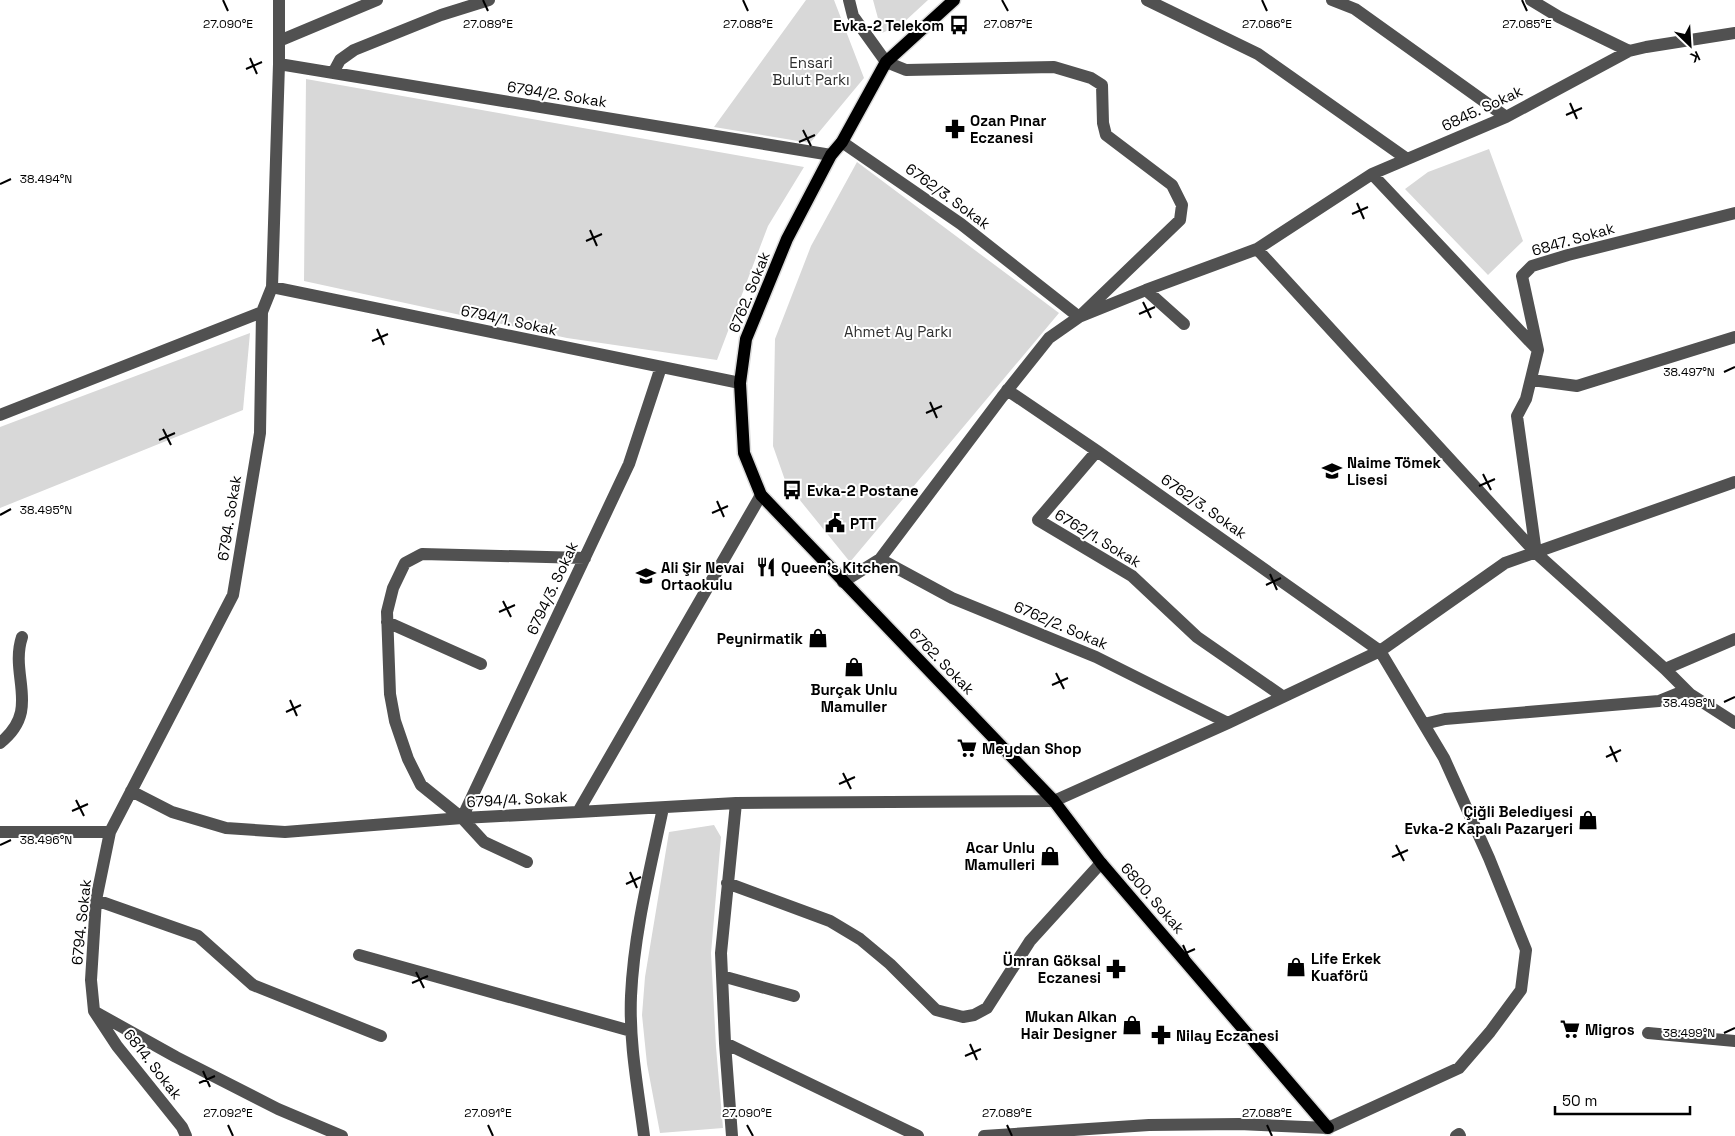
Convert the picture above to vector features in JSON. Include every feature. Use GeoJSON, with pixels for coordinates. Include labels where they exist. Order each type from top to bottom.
{"type":"FeatureCollection","features":[{"type":"Feature","properties":{"kind":"main road","name":"6762. Sokak"},"geometry":{"type":"LineString","coordinates":[[954,0],[886,62],[842,142],[831,155],[787,239],[746,339],[740,383],[744,453],[761,495],[1054,801]]}},
{"type":"Feature","properties":{"kind":"main road","name":"6800. Sokak"},"geometry":{"type":"LineString","coordinates":[[1054,801],[1101,863],[1332,1132]]}},
{"type":"Feature","properties":{"kind":"street","name":"6794. Sokak"},"geometry":{"type":"LineString","coordinates":[[94,1011],[91,980],[96,900],[110,832],[233,595],[260,434],[262,312],[272,287],[279,64],[279,0]]}},
{"type":"Feature","properties":{"kind":"street"},"geometry":{"type":"LineString","coordinates":[[279,41],[377,0]]}},
{"type":"Feature","properties":{"kind":"street"},"geometry":{"type":"LineString","coordinates":[[333,73],[340,60],[354,50],[441,15],[489,0]]}},
{"type":"Feature","properties":{"kind":"street"},"geometry":{"type":"LineString","coordinates":[[843,582],[880,560],[1007,390],[1049,338],[1079,317],[1180,220],[1182,205],[1172,185],[1106,135],[1103,123],[1102,85],[1091,78],[1054,67],[906,70],[886,62],[853,16],[849,0]]}},
{"type":"Feature","properties":{"kind":"street"},"geometry":{"type":"LineString","coordinates":[[1147,0],[1258,54],[1407,159]]}},
{"type":"Feature","properties":{"kind":"street"},"geometry":{"type":"LineString","coordinates":[[1332,0],[1355,9],[1506,117]]}},
{"type":"Feature","properties":{"kind":"street"},"geometry":{"type":"LineString","coordinates":[[1531,0],[1560,17],[1629,51]]}},
{"type":"Feature","properties":{"kind":"street","name":"6845. Sokak"},"geometry":{"type":"LineString","coordinates":[[1079,317],[1257,249],[1372,174],[1506,117],[1629,51],[1646,46],[1735,33]]}},
{"type":"Feature","properties":{"kind":"street","name":"6794/2. Sokak"},"geometry":{"type":"LineString","coordinates":[[279,64],[831,155]]}},
{"type":"Feature","properties":{"kind":"street","name":"6762/3. Sokak"},"geometry":{"type":"LineString","coordinates":[[842,142],[961,224],[1079,317]]}},
{"type":"Feature","properties":{"kind":"street"},"geometry":{"type":"LineString","coordinates":[[1372,174],[1538,350]]}},
{"type":"Feature","properties":{"kind":"street","name":"6847. Sokak"},"geometry":{"type":"LineString","coordinates":[[1536,552],[1517,416],[1526,399],[1538,350],[1522,276],[1532,266],[1568,255],[1735,213]]}},
{"type":"Feature","properties":{"kind":"street"},"geometry":{"type":"LineString","coordinates":[[1257,249],[1536,552],[1686,690],[1735,723]]}},
{"type":"Feature","properties":{"kind":"street","name":"6794/1. Sokak"},"geometry":{"type":"LineString","coordinates":[[272,287],[740,383]]}},
{"type":"Feature","properties":{"kind":"street"},"geometry":{"type":"LineString","coordinates":[[1146,290],[1184,324]]}},
{"type":"Feature","properties":{"kind":"street"},"geometry":{"type":"LineString","coordinates":[[0,416],[262,312]]}},
{"type":"Feature","properties":{"kind":"street"},"geometry":{"type":"LineString","coordinates":[[1532,380],[1577,386],[1735,337]]}},
{"type":"Feature","properties":{"kind":"street","name":"6794/3. Sokak"},"geometry":{"type":"LineString","coordinates":[[462,818],[629,464],[661,368]]}},
{"type":"Feature","properties":{"kind":"street","name":"6762/3. Sokak"},"geometry":{"type":"LineString","coordinates":[[1007,390],[1097,451],[1380,651]]}},
{"type":"Feature","properties":{"kind":"street","name":"6762/1. Sokak"},"geometry":{"type":"LineString","coordinates":[[1097,451],[1038,520],[1132,576],[1196,637],[1282,696]]}},
{"type":"Feature","properties":{"kind":"street"},"geometry":{"type":"LineString","coordinates":[[578,812],[736,804],[1054,801],[1228,723],[1380,651],[1505,563],[1735,482]]}},
{"type":"Feature","properties":{"kind":"street","name":"6794/4. Sokak"},"geometry":{"type":"LineString","coordinates":[[131,791],[172,812],[226,828],[285,832],[462,818],[578,812],[761,495]]}},
{"type":"Feature","properties":{"kind":"street"},"geometry":{"type":"LineString","coordinates":[[527,862],[484,842],[462,818],[421,786],[408,759],[395,721],[390,694],[387,612],[393,588],[405,563],[422,554],[585,558]]}},
{"type":"Feature","properties":{"kind":"street","name":"6762/2. Sokak"},"geometry":{"type":"LineString","coordinates":[[880,560],[952,598],[1096,657],[1228,723]]}},
{"type":"Feature","properties":{"kind":"street"},"geometry":{"type":"LineString","coordinates":[[387,622],[481,664]]}},
{"type":"Feature","properties":{"kind":"street"},"geometry":{"type":"LineString","coordinates":[[0,743],[12,734],[18,720],[23,698],[18,660],[22,637]]}},
{"type":"Feature","properties":{"kind":"street"},"geometry":{"type":"LineString","coordinates":[[1665,669],[1735,639]]}},
{"type":"Feature","properties":{"kind":"street"},"geometry":{"type":"LineString","coordinates":[[984,1136],[1149,1125],[1238,1130],[1332,1132],[1459,1068],[1490,1032],[1521,990],[1526,950],[1489,858],[1444,758],[1380,651]]}},
{"type":"Feature","properties":{"kind":"street"},"geometry":{"type":"LineString","coordinates":[[1424,724],[1445,719],[1659,701],[1686,690]]}},
{"type":"Feature","properties":{"kind":"street"},"geometry":{"type":"LineString","coordinates":[[732,1136],[721,953],[736,804]]}},
{"type":"Feature","properties":{"kind":"street"},"geometry":{"type":"LineString","coordinates":[[644,1136],[632,1048],[631,996],[636,942],[663,808]]}},
{"type":"Feature","properties":{"kind":"street"},"geometry":{"type":"LineString","coordinates":[[0,832],[110,832]]}},
{"type":"Feature","properties":{"kind":"street"},"geometry":{"type":"LineString","coordinates":[[727,883],[830,921],[860,939],[890,964],[936,1010],[963,1017],[974,1015],[987,1008],[1030,941],[1101,863]]}},
{"type":"Feature","properties":{"kind":"street"},"geometry":{"type":"LineString","coordinates":[[96,900],[198,936],[253,985],[381,1036]]}},
{"type":"Feature","properties":{"kind":"street"},"geometry":{"type":"LineString","coordinates":[[359,955],[632,1031]]}},
{"type":"Feature","properties":{"kind":"street"},"geometry":{"type":"LineString","coordinates":[[722,976],[794,996]]}},
{"type":"Feature","properties":{"kind":"street"},"geometry":{"type":"LineString","coordinates":[[94,1011],[176,1057],[278,1109],[342,1136]]}},
{"type":"Feature","properties":{"kind":"street","name":"6814. Sokak"},"geometry":{"type":"LineString","coordinates":[[94,1011],[117,1046],[182,1127],[186,1136]]}},
{"type":"Feature","properties":{"kind":"street"},"geometry":{"type":"LineString","coordinates":[[1648,1033],[1735,1041]]}},
{"type":"Feature","properties":{"kind":"street"},"geometry":{"type":"LineString","coordinates":[[725,1043],[918,1136]]}},
{"type":"Feature","properties":{"kind":"street"},"geometry":{"type":"LineString","coordinates":[[1456,1136],[1459,1134],[1460,1136]]}},
{"type":"Feature","properties":{"kind":"green space","name":"Ensari Bulut Parkı"},"geometry":{"type":"Polygon","coordinates":[[[806,0],[834,0],[864,78],[810,143],[714,127],[806,0]]]}},
{"type":"Feature","properties":{"kind":"green space"},"geometry":{"type":"Polygon","coordinates":[[[873,0],[928,0],[903,23],[882,33],[873,0]]]}},
{"type":"Feature","properties":{"kind":"green space"},"geometry":{"type":"Polygon","coordinates":[[[306,79],[804,167],[768,226],[717,360],[567,338],[304,281],[306,79]]]}},
{"type":"Feature","properties":{"kind":"green space"},"geometry":{"type":"Polygon","coordinates":[[[1489,149],[1523,241],[1488,275],[1405,189],[1428,172],[1489,149]]]}},
{"type":"Feature","properties":{"kind":"green space","name":"Ahmet Ay Parkı"},"geometry":{"type":"Polygon","coordinates":[[[857,162],[1059,313],[850,562],[786,483],[773,446],[775,339],[811,246],[857,162]]]}},
{"type":"Feature","properties":{"kind":"green space"},"geometry":{"type":"Polygon","coordinates":[[[250,333],[243,410],[0,508],[0,427],[250,333]]]}},
{"type":"Feature","properties":{"kind":"green space"},"geometry":{"type":"Polygon","coordinates":[[[714,825],[721,837],[711,953],[723,1128],[660,1133],[647,1064],[642,1015],[645,977],[669,832],[714,825]]]}},
{"type":"Feature","properties":{"kind":"place","name":"Evka-2 Telekom"},"geometry":{"type":"Point","coordinates":[959,25]}},
{"type":"Feature","properties":{"kind":"place","name":"Ozan Pınar Eczanesi"},"geometry":{"type":"Point","coordinates":[955,129]}},
{"type":"Feature","properties":{"kind":"place","name":"Naime Tömek Lisesi"},"geometry":{"type":"Point","coordinates":[1332,471]}},
{"type":"Feature","properties":{"kind":"place","name":"Evka-2 Postane"},"geometry":{"type":"Point","coordinates":[792,490]}},
{"type":"Feature","properties":{"kind":"place","name":"PTT"},"geometry":{"type":"Point","coordinates":[835,523]}},
{"type":"Feature","properties":{"kind":"place","name":"Queen's Kitchen"},"geometry":{"type":"Point","coordinates":[766,567]}},
{"type":"Feature","properties":{"kind":"place","name":"Ali Şir Nevai Ortaokulu"},"geometry":{"type":"Point","coordinates":[646,576]}},
{"type":"Feature","properties":{"kind":"place","name":"Peynirmatik"},"geometry":{"type":"Point","coordinates":[818,638]}},
{"type":"Feature","properties":{"kind":"place","name":"Burçak Unlu Mamuller"},"geometry":{"type":"Point","coordinates":[854,667]}},
{"type":"Feature","properties":{"kind":"place","name":"Meydan Shop"},"geometry":{"type":"Point","coordinates":[967,748]}},
{"type":"Feature","properties":{"kind":"place","name":"Çiğli Belediyesi Evka-2 Kapalı Pazaryeri"},"geometry":{"type":"Point","coordinates":[1588,820]}},
{"type":"Feature","properties":{"kind":"place","name":"Acar Unlu Mamulleri"},"geometry":{"type":"Point","coordinates":[1050,856]}},
{"type":"Feature","properties":{"kind":"place","name":"Life Erkek Kuaförü"},"geometry":{"type":"Point","coordinates":[1296,967]}},
{"type":"Feature","properties":{"kind":"place","name":"Ümran Göksal Eczanesi"},"geometry":{"type":"Point","coordinates":[1116,969]}},
{"type":"Feature","properties":{"kind":"place","name":"Mukan Alkan Hair Designer"},"geometry":{"type":"Point","coordinates":[1132,1025]}},
{"type":"Feature","properties":{"kind":"place","name":"Migros"},"geometry":{"type":"Point","coordinates":[1570,1029]}},
{"type":"Feature","properties":{"kind":"place","name":"Nilay Eczanesi"},"geometry":{"type":"Point","coordinates":[1161,1035]}}]}
